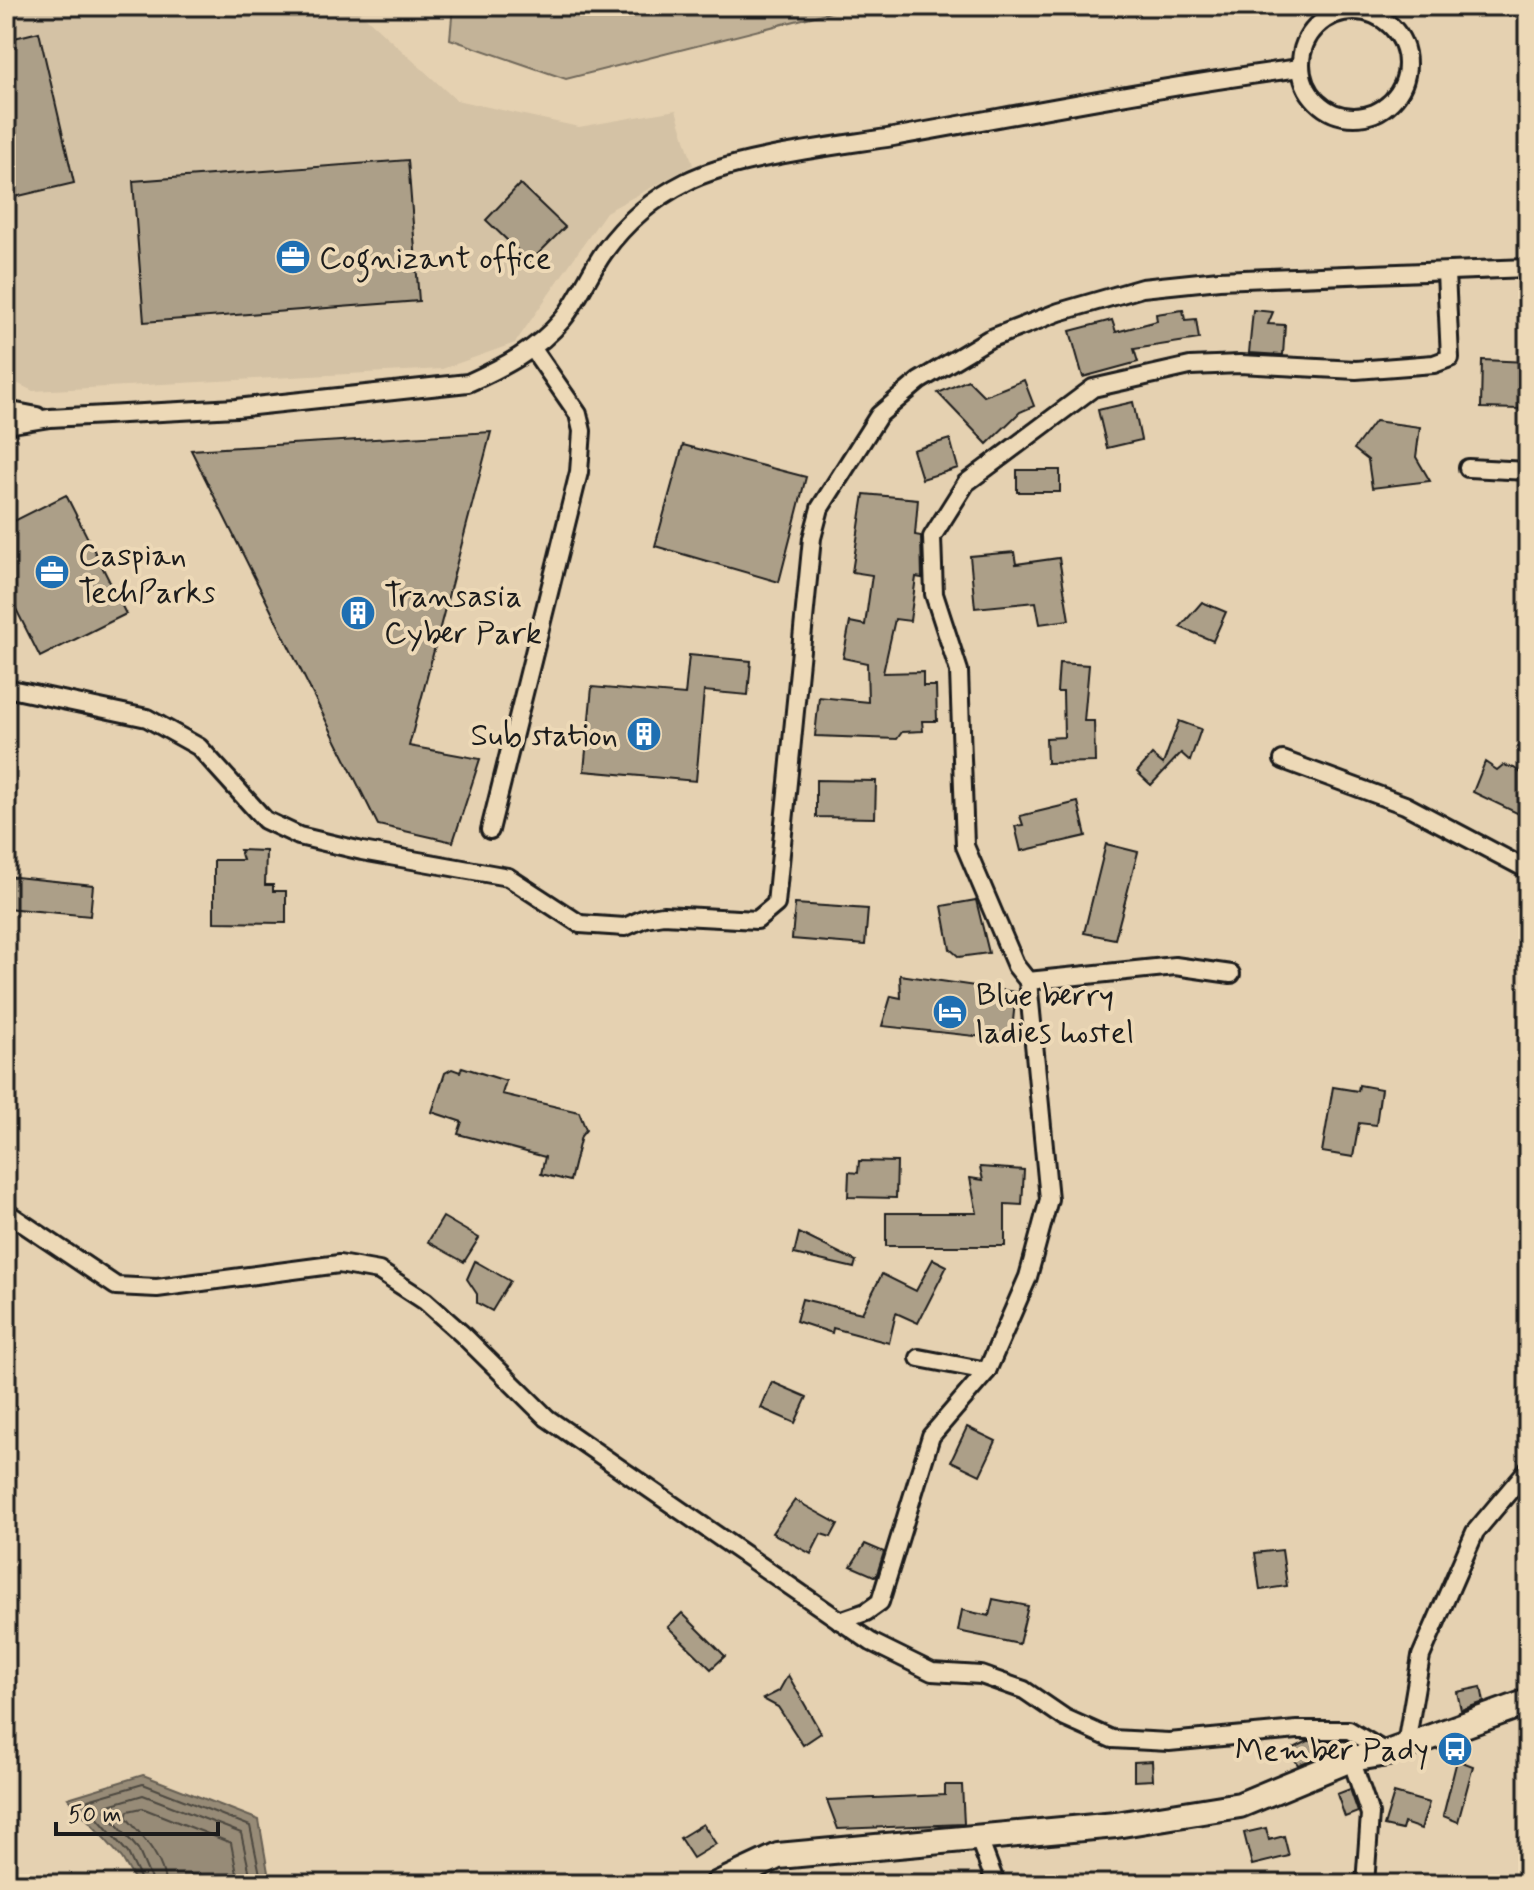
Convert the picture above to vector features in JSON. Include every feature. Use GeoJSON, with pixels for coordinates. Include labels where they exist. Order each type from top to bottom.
{"type":"FeatureCollection","features":[{"type":"Feature","properties":{"kind":"main road"},"geometry":{"type":"LineString","coordinates":[[718,1884],[778,1856],[1116,1825],[1240,1805],[1351,1759],[1397,1749],[1528,1702]]}},
{"type":"Feature","properties":{"kind":"street"},"geometry":{"type":"LineString","coordinates":[[1350,11],[1371,14],[1389,24],[1402,41],[1407,61],[1405,81],[1395,100],[1378,112],[1357,118],[1336,115],[1318,105],[1305,88],[1300,68],[1302,47],[1313,29],[1329,17],[1350,11]]}},
{"type":"Feature","properties":{"kind":"street"},"geometry":{"type":"LineString","coordinates":[[6,425],[50,418],[236,408],[468,383],[533,349],[563,319],[605,251],[623,231],[647,206],[688,180],[734,166],[831,147],[1300,68]]}},
{"type":"Feature","properties":{"kind":"street"},"geometry":{"type":"LineString","coordinates":[[6,688],[147,718],[199,747],[265,820],[299,836],[362,851],[508,877],[580,924],[625,927],[645,918],[663,915],[757,920],[776,904],[779,888],[812,538],[820,508],[879,415],[919,381],[989,339],[1059,312],[1142,288],[1277,277],[1528,268]]}},
{"type":"Feature","properties":{"kind":"street"},"geometry":{"type":"LineString","coordinates":[[840,1621],[866,1612],[880,1602],[931,1436],[987,1371],[1028,1277],[1049,1199],[1028,981],[1016,966],[965,846],[959,671],[934,594],[932,537],[966,483],[1093,388],[1190,366],[1240,364],[1356,370],[1434,364],[1450,358],[1446,273]]}},
{"type":"Feature","properties":{"kind":"street"},"geometry":{"type":"LineString","coordinates":[[490,830],[579,472],[582,431],[578,414],[533,349]]}},
{"type":"Feature","properties":{"kind":"street"},"geometry":{"type":"LineString","coordinates":[[6,410],[50,418]]}},
{"type":"Feature","properties":{"kind":"street"},"geometry":{"type":"LineString","coordinates":[[1468,468],[1528,471]]}},
{"type":"Feature","properties":{"kind":"street"},"geometry":{"type":"LineString","coordinates":[[1283,760],[1405,805],[1528,870]]}},
{"type":"Feature","properties":{"kind":"street"},"geometry":{"type":"LineString","coordinates":[[1028,981],[1175,966],[1231,974]]}},
{"type":"Feature","properties":{"kind":"street"},"geometry":{"type":"LineString","coordinates":[[6,1212],[116,1286],[157,1288],[339,1264],[379,1271],[434,1309],[547,1418],[840,1621],[910,1663],[932,1672],[981,1675],[1024,1690],[1065,1718],[1112,1739],[1169,1742],[1297,1730],[1349,1730],[1397,1749],[1421,1656],[1475,1532],[1528,1469]]}},
{"type":"Feature","properties":{"kind":"street"},"geometry":{"type":"LineString","coordinates":[[919,1358],[987,1371]]}},
{"type":"Feature","properties":{"kind":"street"},"geometry":{"type":"LineString","coordinates":[[1351,1759],[1370,1814],[1365,1884]]}},
{"type":"Feature","properties":{"kind":"street"},"geometry":{"type":"LineString","coordinates":[[979,1839],[996,1884]]}},
{"type":"Feature","properties":{"kind":"shaded area"},"geometry":{"type":"Polygon","coordinates":[[[6,6],[353,6],[456,100],[579,127],[676,110],[693,165],[606,212],[515,343],[442,369],[33,391],[6,378],[6,6]]]}},
{"type":"Feature","properties":{"kind":"shaded area"},"geometry":{"type":"Polygon","coordinates":[[[453,6],[854,6],[566,79],[450,39],[453,6]]]}},
{"type":"Feature","properties":{"kind":"water"},"geometry":{"type":"Polygon","coordinates":[[[143,1775],[259,1820],[270,1884],[137,1884],[122,1858],[68,1798],[143,1775]]]}},
{"type":"Feature","properties":{"kind":"building"},"geometry":{"type":"Polygon","coordinates":[[[39,32],[74,183],[6,199],[6,40],[39,32]]]}},
{"type":"Feature","properties":{"kind":"building"},"geometry":{"type":"Polygon","coordinates":[[[408,160],[419,301],[144,322],[133,181],[408,160]]]}},
{"type":"Feature","properties":{"kind":"building"},"geometry":{"type":"Polygon","coordinates":[[[520,184],[565,227],[530,262],[486,220],[520,184]]]}},
{"type":"Feature","properties":{"kind":"building"},"geometry":{"type":"Polygon","coordinates":[[[1183,310],[1185,320],[1196,319],[1199,339],[1134,349],[1138,362],[1083,377],[1070,331],[1112,320],[1116,332],[1157,321],[1156,314],[1183,310]]]}},
{"type":"Feature","properties":{"kind":"building"},"geometry":{"type":"Polygon","coordinates":[[[1253,310],[1273,312],[1268,324],[1285,325],[1283,355],[1249,353],[1253,310]]]}},
{"type":"Feature","properties":{"kind":"building"},"geometry":{"type":"Polygon","coordinates":[[[1482,360],[1528,362],[1528,393],[1521,393],[1520,409],[1481,408],[1482,360]]]}},
{"type":"Feature","properties":{"kind":"building"},"geometry":{"type":"Polygon","coordinates":[[[968,380],[984,396],[1024,380],[1034,406],[1020,412],[987,444],[938,393],[968,380]]]}},
{"type":"Feature","properties":{"kind":"building"},"geometry":{"type":"Polygon","coordinates":[[[1133,402],[1141,440],[1107,448],[1098,410],[1133,402]]]}},
{"type":"Feature","properties":{"kind":"building"},"geometry":{"type":"Polygon","coordinates":[[[1375,421],[1420,427],[1416,457],[1430,481],[1372,488],[1368,460],[1354,449],[1375,421]]]}},
{"type":"Feature","properties":{"kind":"building","name":"Transasia Cyber Park"},"geometry":{"type":"Polygon","coordinates":[[[491,432],[409,746],[480,759],[453,842],[378,825],[191,450],[491,432]]]}},
{"type":"Feature","properties":{"kind":"building"},"geometry":{"type":"Polygon","coordinates":[[[950,439],[958,468],[922,479],[913,450],[950,439]]]}},
{"type":"Feature","properties":{"kind":"building"},"geometry":{"type":"Polygon","coordinates":[[[683,445],[806,477],[779,582],[655,546],[683,445]]]}},
{"type":"Feature","properties":{"kind":"building"},"geometry":{"type":"Polygon","coordinates":[[[1017,470],[1060,470],[1060,492],[1017,492],[1017,470]]]}},
{"type":"Feature","properties":{"kind":"building"},"geometry":{"type":"Polygon","coordinates":[[[864,494],[918,499],[915,535],[921,536],[922,578],[916,577],[910,621],[895,619],[883,673],[923,672],[923,686],[936,686],[937,721],[922,721],[923,731],[902,732],[897,739],[815,736],[819,697],[868,702],[867,663],[843,658],[850,622],[865,625],[872,575],[852,572],[864,494]]]}},
{"type":"Feature","properties":{"kind":"building"},"geometry":{"type":"Polygon","coordinates":[[[66,495],[126,614],[40,657],[6,589],[6,525],[66,495]]]}},
{"type":"Feature","properties":{"kind":"building"},"geometry":{"type":"Polygon","coordinates":[[[1014,552],[1016,564],[1059,558],[1069,620],[1040,624],[1036,602],[975,608],[970,556],[1014,552]]]}},
{"type":"Feature","properties":{"kind":"building"},"geometry":{"type":"Polygon","coordinates":[[[1202,602],[1226,612],[1213,641],[1180,627],[1202,602]]]}},
{"type":"Feature","properties":{"kind":"building","name":"Sub station"},"geometry":{"type":"Polygon","coordinates":[[[689,655],[751,661],[748,695],[704,691],[696,781],[584,771],[592,687],[685,695],[689,655]]]}},
{"type":"Feature","properties":{"kind":"building"},"geometry":{"type":"Polygon","coordinates":[[[1059,663],[1089,665],[1084,721],[1094,721],[1095,762],[1047,763],[1046,738],[1064,737],[1063,692],[1057,692],[1059,663]]]}},
{"type":"Feature","properties":{"kind":"building"},"geometry":{"type":"Polygon","coordinates":[[[1179,721],[1201,729],[1190,761],[1181,753],[1151,785],[1137,772],[1152,755],[1163,764],[1179,721]]]}},
{"type":"Feature","properties":{"kind":"building"},"geometry":{"type":"Polygon","coordinates":[[[1485,762],[1497,770],[1503,765],[1514,768],[1528,778],[1528,793],[1519,814],[1473,792],[1485,762]]]}},
{"type":"Feature","properties":{"kind":"building"},"geometry":{"type":"Polygon","coordinates":[[[816,780],[876,781],[875,818],[816,817],[816,780]]]}},
{"type":"Feature","properties":{"kind":"building"},"geometry":{"type":"Polygon","coordinates":[[[1078,802],[1086,836],[1021,851],[1015,826],[1023,825],[1020,816],[1078,802]]]}},
{"type":"Feature","properties":{"kind":"building"},"geometry":{"type":"Polygon","coordinates":[[[1106,844],[1138,852],[1115,939],[1084,933],[1106,844]]]}},
{"type":"Feature","properties":{"kind":"building"},"geometry":{"type":"Polygon","coordinates":[[[240,850],[266,851],[265,885],[273,885],[273,891],[286,891],[286,923],[214,922],[214,860],[243,860],[240,850]]]}},
{"type":"Feature","properties":{"kind":"building"},"geometry":{"type":"Polygon","coordinates":[[[6,876],[93,885],[90,916],[6,908],[6,876]]]}},
{"type":"Feature","properties":{"kind":"building"},"geometry":{"type":"Polygon","coordinates":[[[976,900],[989,953],[959,957],[950,949],[942,906],[976,900]]]}},
{"type":"Feature","properties":{"kind":"building"},"geometry":{"type":"Polygon","coordinates":[[[795,904],[868,909],[865,945],[792,939],[795,904]]]}},
{"type":"Feature","properties":{"kind":"building","name":"Blue berry ladies hostel"},"geometry":{"type":"Polygon","coordinates":[[[900,975],[1016,992],[1011,1040],[882,1026],[891,996],[901,998],[900,975]]]}},
{"type":"Feature","properties":{"kind":"building"},"geometry":{"type":"Polygon","coordinates":[[[462,1067],[506,1081],[502,1094],[579,1112],[586,1130],[581,1136],[570,1181],[541,1174],[545,1157],[458,1134],[462,1122],[432,1112],[445,1073],[452,1069],[460,1072],[462,1067]]]}},
{"type":"Feature","properties":{"kind":"building"},"geometry":{"type":"Polygon","coordinates":[[[1359,1085],[1381,1089],[1376,1125],[1359,1123],[1353,1157],[1322,1152],[1333,1087],[1358,1091],[1359,1085]]]}},
{"type":"Feature","properties":{"kind":"building"},"geometry":{"type":"Polygon","coordinates":[[[859,1161],[897,1162],[896,1198],[848,1197],[849,1172],[858,1173],[859,1161]]]}},
{"type":"Feature","properties":{"kind":"building"},"geometry":{"type":"Polygon","coordinates":[[[980,1167],[1024,1170],[1022,1205],[1005,1204],[1005,1246],[886,1246],[886,1213],[977,1213],[970,1178],[983,1180],[980,1167]]]}},
{"type":"Feature","properties":{"kind":"building"},"geometry":{"type":"Polygon","coordinates":[[[443,1217],[479,1238],[464,1262],[428,1242],[443,1217]]]}},
{"type":"Feature","properties":{"kind":"building"},"geometry":{"type":"Polygon","coordinates":[[[799,1233],[856,1261],[854,1268],[794,1254],[799,1233]]]}},
{"type":"Feature","properties":{"kind":"building"},"geometry":{"type":"Polygon","coordinates":[[[933,1259],[947,1266],[918,1323],[896,1313],[889,1343],[833,1328],[832,1333],[796,1321],[802,1299],[862,1313],[882,1274],[916,1291],[933,1259]]]}},
{"type":"Feature","properties":{"kind":"building"},"geometry":{"type":"Polygon","coordinates":[[[475,1261],[510,1281],[492,1311],[477,1303],[477,1294],[467,1279],[475,1261]]]}},
{"type":"Feature","properties":{"kind":"building"},"geometry":{"type":"Polygon","coordinates":[[[772,1382],[807,1397],[795,1423],[761,1408],[772,1382]]]}},
{"type":"Feature","properties":{"kind":"building"},"geometry":{"type":"Polygon","coordinates":[[[967,1427],[996,1441],[980,1475],[951,1461],[967,1427]]]}},
{"type":"Feature","properties":{"kind":"building"},"geometry":{"type":"Polygon","coordinates":[[[795,1500],[838,1524],[831,1537],[821,1534],[811,1554],[772,1533],[795,1500]]]}},
{"type":"Feature","properties":{"kind":"building"},"geometry":{"type":"Polygon","coordinates":[[[865,1544],[884,1552],[876,1577],[851,1566],[865,1544]]]}},
{"type":"Feature","properties":{"kind":"building"},"geometry":{"type":"Polygon","coordinates":[[[1282,1550],[1287,1586],[1260,1590],[1255,1553],[1282,1550]]]}},
{"type":"Feature","properties":{"kind":"building"},"geometry":{"type":"Polygon","coordinates":[[[993,1599],[1028,1606],[1019,1644],[958,1631],[962,1610],[989,1616],[993,1599]]]}},
{"type":"Feature","properties":{"kind":"building"},"geometry":{"type":"Polygon","coordinates":[[[682,1613],[725,1656],[711,1669],[668,1627],[682,1613]]]}},
{"type":"Feature","properties":{"kind":"building"},"geometry":{"type":"Polygon","coordinates":[[[788,1675],[821,1733],[803,1745],[778,1707],[763,1699],[779,1691],[788,1675]]]}},
{"type":"Feature","properties":{"kind":"building"},"geometry":{"type":"Polygon","coordinates":[[[1481,1687],[1484,1702],[1461,1710],[1457,1692],[1481,1687]]]}},
{"type":"Feature","properties":{"kind":"building"},"geometry":{"type":"Polygon","coordinates":[[[1308,1741],[1346,1741],[1351,1744],[1298,1765],[1290,1750],[1308,1741]]]}},
{"type":"Feature","properties":{"kind":"building"},"geometry":{"type":"Polygon","coordinates":[[[1457,1760],[1473,1766],[1458,1822],[1443,1816],[1457,1760]]]}},
{"type":"Feature","properties":{"kind":"building"},"geometry":{"type":"Polygon","coordinates":[[[1152,1761],[1153,1780],[1134,1781],[1134,1762],[1152,1761]]]}},
{"type":"Feature","properties":{"kind":"building"},"geometry":{"type":"Polygon","coordinates":[[[945,1785],[962,1785],[964,1824],[838,1829],[827,1800],[945,1795],[945,1785]]]}},
{"type":"Feature","properties":{"kind":"building"},"geometry":{"type":"Polygon","coordinates":[[[1350,1789],[1358,1812],[1345,1817],[1337,1794],[1350,1789]]]}},
{"type":"Feature","properties":{"kind":"building"},"geometry":{"type":"Polygon","coordinates":[[[1394,1793],[1429,1803],[1421,1829],[1404,1823],[1402,1830],[1384,1826],[1394,1793]]]}},
{"type":"Feature","properties":{"kind":"building"},"geometry":{"type":"Polygon","coordinates":[[[703,1824],[716,1844],[693,1858],[680,1838],[703,1824]]]}},
{"type":"Feature","properties":{"kind":"building"},"geometry":{"type":"Polygon","coordinates":[[[1266,1828],[1269,1840],[1284,1836],[1289,1856],[1252,1865],[1244,1833],[1266,1828]]]}},
{"type":"Feature","properties":{"kind":"place","name":"Cognizant office"},"geometry":{"type":"Point","coordinates":[293,257]}},
{"type":"Feature","properties":{"kind":"place","name":"Caspian TechParks"},"geometry":{"type":"Point","coordinates":[52,572]}},
{"type":"Feature","properties":{"kind":"place","name":"Transasia Cyber Park"},"geometry":{"type":"Point","coordinates":[358,613]}},
{"type":"Feature","properties":{"kind":"place","name":"Sub station"},"geometry":{"type":"Point","coordinates":[644,734]}},
{"type":"Feature","properties":{"kind":"place","name":"Blue berry ladies hostel"},"geometry":{"type":"Point","coordinates":[950,1012]}},
{"type":"Feature","properties":{"kind":"place","name":"Member Pady"},"geometry":{"type":"Point","coordinates":[1455,1749]}}]}
